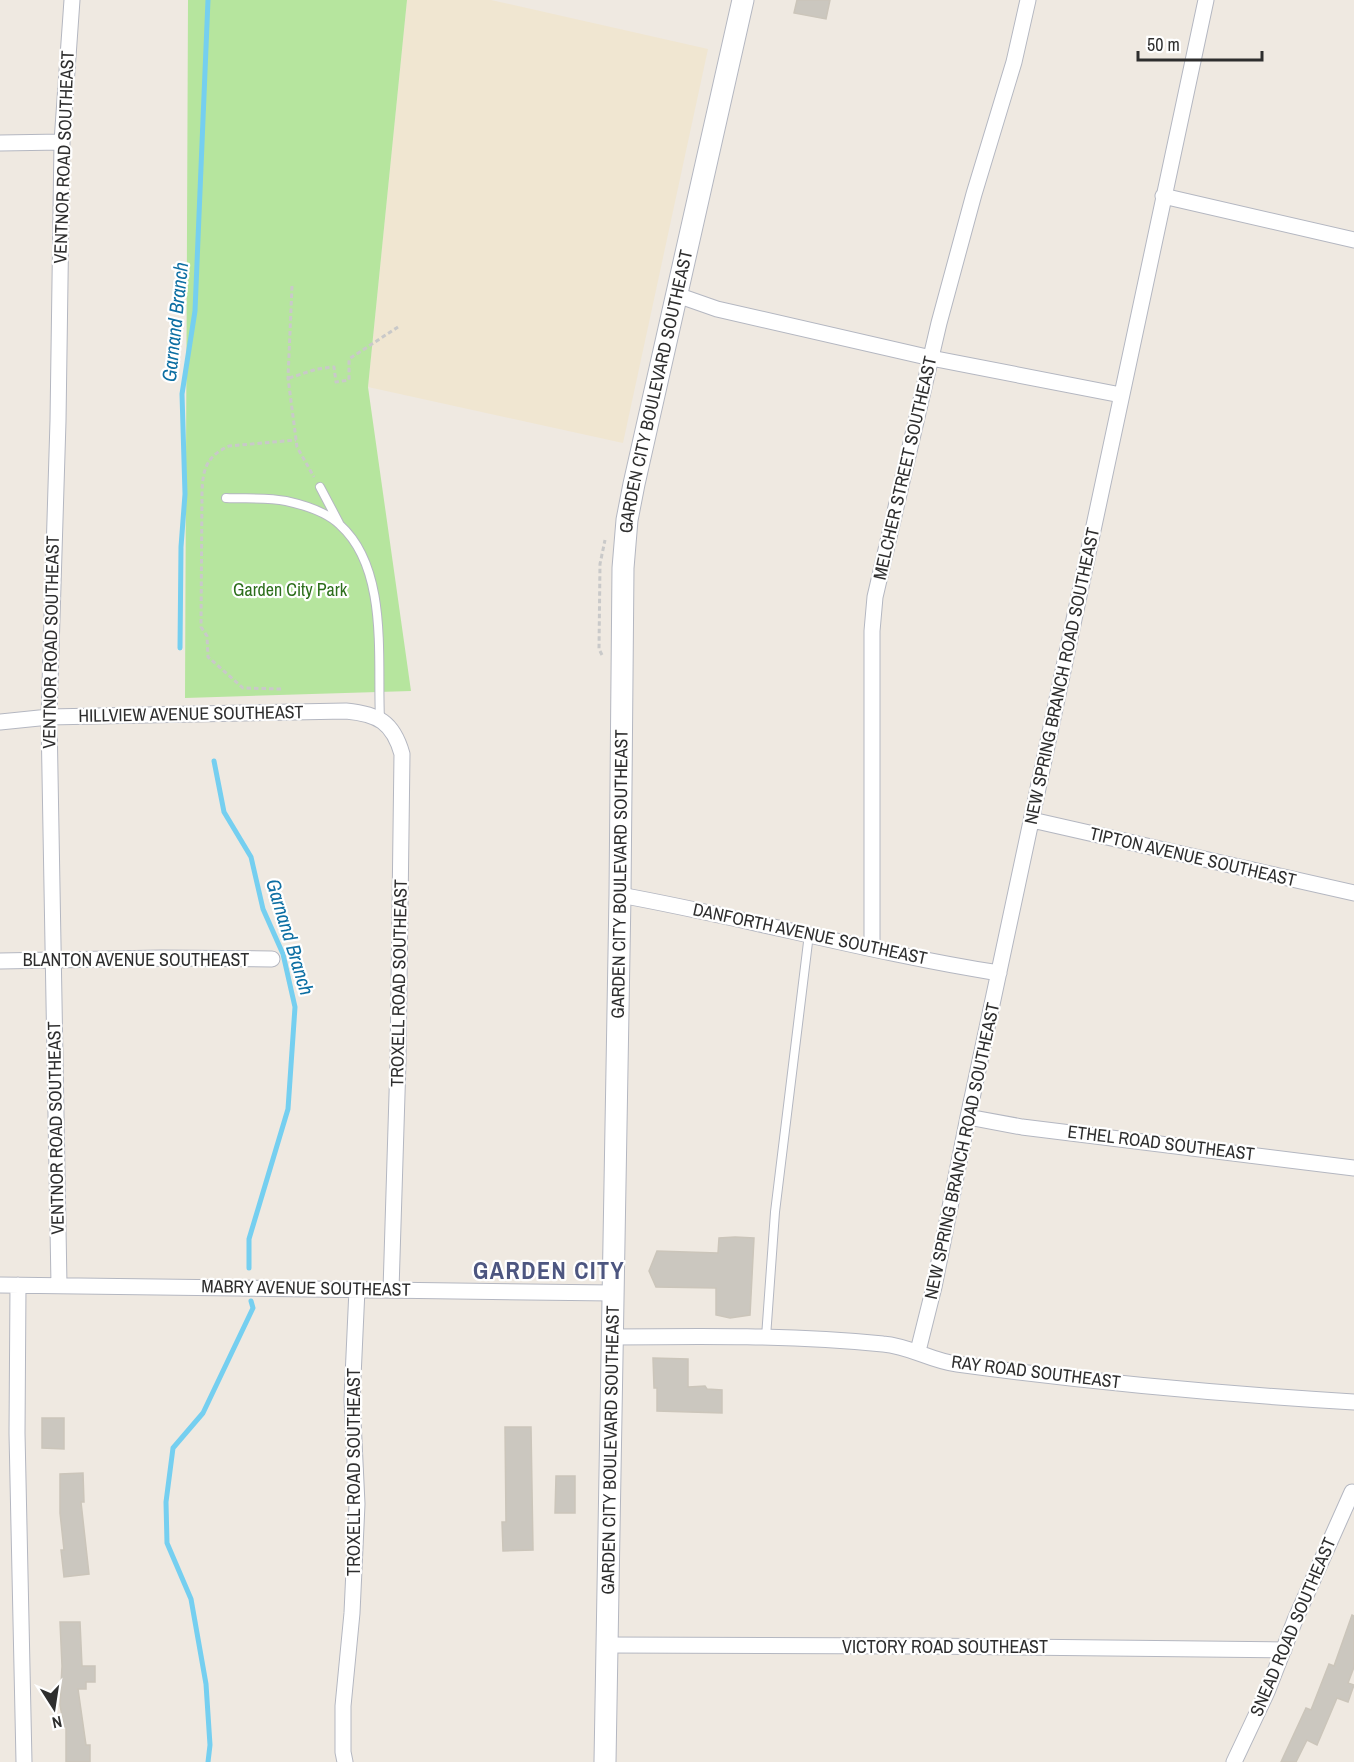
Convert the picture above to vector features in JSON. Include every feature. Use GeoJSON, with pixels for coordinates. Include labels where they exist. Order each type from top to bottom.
{"type":"FeatureCollection","features":[{"type":"Feature","properties":{"kind":"street","name":"VENTNOR ROAD SOUTHEAST"},"geometry":{"type":"LineString","coordinates":[[58,1285],[49,717],[58,421],[62,142],[72,0]]}},
{"type":"Feature","properties":{"kind":"street","name":"GARDEN CITY BOULEVARD SOUTHEAST"},"geometry":{"type":"LineString","coordinates":[[605,1762],[620,895],[623,568],[627,520],[743,0]]}},
{"type":"Feature","properties":{"kind":"street","name":"MELCHER STREET SOUTHEAST"},"geometry":{"type":"LineString","coordinates":[[872,948],[872,631],[875,597],[931,358],[974,194],[1014,62],[1028,0]]}},
{"type":"Feature","properties":{"kind":"street","name":"NEW SPRING BRANCH ROAD SOUTHEAST"},"geometry":{"type":"LineString","coordinates":[[918,1351],[934,1287],[968,1117],[1206,0]]}},
{"type":"Feature","properties":{"kind":"street"},"geometry":{"type":"LineString","coordinates":[[0,143],[62,142]]}},
{"type":"Feature","properties":{"kind":"street"},"geometry":{"type":"LineString","coordinates":[[1163,196],[1354,240]]}},
{"type":"Feature","properties":{"kind":"street"},"geometry":{"type":"LineString","coordinates":[[677,295],[717,309],[931,358],[1121,395]]}},
{"type":"Feature","properties":{"kind":"street","name":"HILLVIEW AVENUE SOUTHEAST"},"geometry":{"type":"LineString","coordinates":[[0,722],[49,717],[346,711],[367,713],[380,719]]}},
{"type":"Feature","properties":{"kind":"street","name":"TROXELL ROAD SOUTHEAST"},"geometry":{"type":"LineString","coordinates":[[380,719],[391,728],[402,754],[398,1062],[391,1290]]}},
{"type":"Feature","properties":{"kind":"street","name":"TIPTON AVENUE SOUTHEAST"},"geometry":{"type":"LineString","coordinates":[[1032,820],[1354,893]]}},
{"type":"Feature","properties":{"kind":"street","name":"DANFORTH AVENUE SOUTHEAST"},"geometry":{"type":"LineString","coordinates":[[620,895],[999,973]]}},
{"type":"Feature","properties":{"kind":"street","name":"BLANTON AVENUE SOUTHEAST"},"geometry":{"type":"LineString","coordinates":[[0,961],[272,959]]}},
{"type":"Feature","properties":{"kind":"street","name":"ETHEL ROAD SOUTHEAST"},"geometry":{"type":"LineString","coordinates":[[968,1117],[1022,1127],[1354,1168]]}},
{"type":"Feature","properties":{"kind":"street","name":"MABRY AVENUE SOUTHEAST"},"geometry":{"type":"LineString","coordinates":[[0,1285],[612,1293]]}},
{"type":"Feature","properties":{"kind":"street"},"geometry":{"type":"LineString","coordinates":[[18,1285],[17,1433],[24,1762]]}},
{"type":"Feature","properties":{"kind":"street","name":"TROXELL ROAD SOUTHEAST"},"geometry":{"type":"LineString","coordinates":[[345,1762],[343,1706],[352,1613],[358,1478],[352,1400],[357,1289]]}},
{"type":"Feature","properties":{"kind":"street","name":"RAY ROAD SOUTHEAST"},"geometry":{"type":"LineString","coordinates":[[611,1338],[766,1338],[885,1344],[918,1351],[953,1364],[1216,1392],[1354,1402]]}},
{"type":"Feature","properties":{"kind":"street","name":"SNEAD ROAD SOUTHEAST"},"geometry":{"type":"LineString","coordinates":[[1234,1762],[1267,1692],[1295,1620],[1352,1491]]}},
{"type":"Feature","properties":{"kind":"street","name":"VICTORY ROAD SOUTHEAST"},"geometry":{"type":"LineString","coordinates":[[606,1646],[924,1646],[1284,1650]]}},
{"type":"Feature","properties":{"kind":"lane"},"geometry":{"type":"LineString","coordinates":[[320,487],[340,524],[354,541],[369,570],[377,604],[380,719]]}},
{"type":"Feature","properties":{"kind":"lane"},"geometry":{"type":"LineString","coordinates":[[226,498],[284,501],[318,511],[340,524]]}},
{"type":"Feature","properties":{"kind":"lane"},"geometry":{"type":"LineString","coordinates":[[766,1338],[775,1212],[809,934]]}},
{"type":"Feature","properties":{"kind":"path"},"geometry":{"type":"LineString","coordinates":[[292,286],[288,378],[296,440],[297,447],[320,487]]}},
{"type":"Feature","properties":{"kind":"path"},"geometry":{"type":"LineString","coordinates":[[288,378],[317,369],[334,367],[336,382],[349,380],[349,359],[398,327]]}},
{"type":"Feature","properties":{"kind":"path"},"geometry":{"type":"LineString","coordinates":[[281,689],[243,688],[208,657],[207,636],[201,627],[203,472],[220,450],[229,446],[296,440]]}},
{"type":"Feature","properties":{"kind":"path"},"geometry":{"type":"LineString","coordinates":[[600,612],[600,564],[605,540]]}},
{"type":"Feature","properties":{"kind":"shaded area"},"geometry":{"type":"Polygon","coordinates":[[[407,0],[491,0],[708,49],[623,443],[368,387],[407,0]]]}},
{"type":"Feature","properties":{"kind":"green space","name":"Garden City Park"},"geometry":{"type":"Polygon","coordinates":[[[188,0],[407,0],[368,387],[411,691],[185,698],[188,0]]]}},
{"type":"Feature","properties":{"kind":"building"},"geometry":{"type":"Polygon","coordinates":[[[797,0],[830,0],[826,19],[794,13],[797,0]]]}},
{"type":"Feature","properties":{"kind":"building"},"geometry":{"type":"Polygon","coordinates":[[[719,1238],[754,1238],[750,1315],[730,1318],[716,1315],[716,1288],[656,1287],[649,1271],[657,1251],[718,1253],[719,1238]]]}},
{"type":"Feature","properties":{"kind":"building"},"geometry":{"type":"Polygon","coordinates":[[[653,1358],[688,1359],[688,1387],[705,1386],[707,1389],[722,1390],[722,1413],[657,1411],[653,1358]]]}},
{"type":"Feature","properties":{"kind":"building"},"geometry":{"type":"Polygon","coordinates":[[[42,1418],[64,1418],[64,1449],[42,1448],[42,1418]]]}},
{"type":"Feature","properties":{"kind":"building"},"geometry":{"type":"Polygon","coordinates":[[[505,1427],[531,1427],[533,1550],[503,1551],[502,1522],[506,1522],[505,1427]]]}},
{"type":"Feature","properties":{"kind":"building"},"geometry":{"type":"Polygon","coordinates":[[[83,1473],[84,1502],[81,1502],[89,1574],[64,1577],[61,1550],[64,1550],[60,1513],[60,1474],[83,1473]]]}},
{"type":"Feature","properties":{"kind":"building"},"geometry":{"type":"Polygon","coordinates":[[[556,1476],[575,1476],[575,1513],[555,1513],[556,1476]]]}},
{"type":"Feature","properties":{"kind":"building"},"geometry":{"type":"Polygon","coordinates":[[[1352,1615],[1354,1616],[1354,1667],[1348,1683],[1354,1685],[1348,1702],[1337,1698],[1317,1745],[1307,1740],[1296,1762],[1281,1762],[1306,1708],[1311,1710],[1329,1664],[1334,1666],[1352,1615]]]}},
{"type":"Feature","properties":{"kind":"building"},"geometry":{"type":"Polygon","coordinates":[[[60,1622],[80,1622],[82,1666],[95,1666],[95,1682],[86,1682],[86,1689],[78,1689],[86,1745],[90,1745],[90,1762],[66,1762],[66,1727],[64,1727],[60,1705],[62,1666],[60,1622]]]}},
{"type":"Feature","properties":{"kind":"waterway","name":"Garnand Branch"},"geometry":{"type":"LineString","coordinates":[[180,648],[181,547],[185,494],[182,394],[195,311],[208,0]]}},
{"type":"Feature","properties":{"kind":"waterway","name":"Garnand Branch"},"geometry":{"type":"LineString","coordinates":[[214,761],[224,812],[251,857],[263,909],[283,954],[295,1007],[288,1109],[249,1239],[249,1268]]}},
{"type":"Feature","properties":{"kind":"waterway","name":"Garnand Branch"},"geometry":{"type":"LineString","coordinates":[[208,1762],[210,1745],[206,1684],[191,1599],[167,1543],[166,1502],[173,1448],[203,1413],[253,1308],[251,1301]]}},
{"type":"Feature","properties":{"kind":"district","name":"GARDEN CITY"},"geometry":{"type":"Point","coordinates":[549,1271]}}]}
